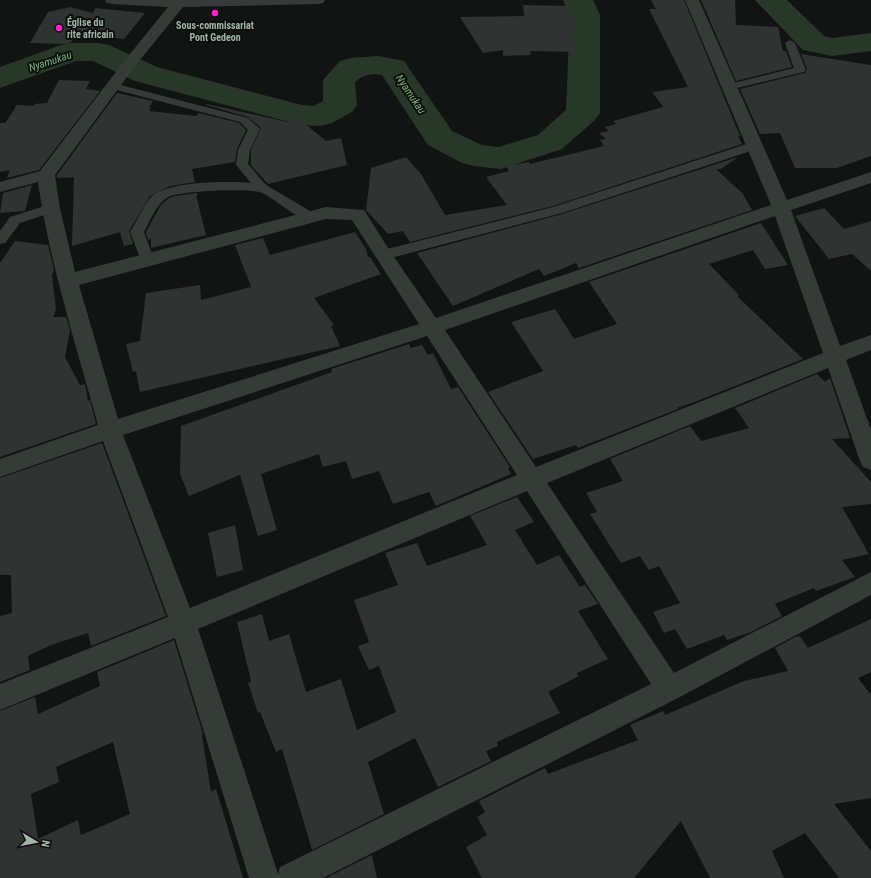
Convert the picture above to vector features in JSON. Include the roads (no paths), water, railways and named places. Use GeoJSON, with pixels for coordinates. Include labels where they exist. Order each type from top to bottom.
{"type":"FeatureCollection","features":[{"type":"Feature","properties":{"kind":"street"},"geometry":{"type":"LineString","coordinates":[[112,0],[180,2],[318,0]]}},
{"type":"Feature","properties":{"kind":"street"},"geometry":{"type":"LineString","coordinates":[[692,0],[756,145],[781,207],[871,461]]}},
{"type":"Feature","properties":{"kind":"street"},"geometry":{"type":"LineString","coordinates":[[0,187],[46,175],[180,2]]}},
{"type":"Feature","properties":{"kind":"street"},"geometry":{"type":"LineString","coordinates":[[46,175],[51,208],[68,281],[110,430],[183,623],[264,878]]}},
{"type":"Feature","properties":{"kind":"street"},"geometry":{"type":"LineString","coordinates":[[0,468],[110,430],[432,327],[871,177]]}},
{"type":"Feature","properties":{"kind":"street"},"geometry":{"type":"LineString","coordinates":[[68,281],[326,213],[358,214],[383,255],[432,327],[668,689]]}},
{"type":"Feature","properties":{"kind":"street"},"geometry":{"type":"LineString","coordinates":[[0,696],[183,623],[531,478],[871,342]]}},
{"type":"Feature","properties":{"kind":"street"},"geometry":{"type":"LineString","coordinates":[[291,878],[668,689],[871,583]]}},
{"type":"Feature","properties":{"kind":"lane"},"geometry":{"type":"LineString","coordinates":[[730,87],[800,70],[790,43]]}},
{"type":"Feature","properties":{"kind":"lane"},"geometry":{"type":"LineString","coordinates":[[122,75],[244,120],[254,129],[244,150],[242,165],[262,188],[310,217]]}},
{"type":"Feature","properties":{"kind":"lane"},"geometry":{"type":"LineString","coordinates":[[383,255],[558,210],[756,145]]}},
{"type":"Feature","properties":{"kind":"lane"},"geometry":{"type":"LineString","coordinates":[[147,260],[137,232],[155,201],[165,193],[225,185],[262,188]]}},
{"type":"Feature","properties":{"kind":"lane"},"geometry":{"type":"LineString","coordinates":[[0,240],[15,220],[51,208]]}},
{"type":"Feature","properties":{"kind":"waterway","name":"Nyamukau"},"geometry":{"type":"LineString","coordinates":[[0,78],[72,52],[98,52],[146,74],[301,115],[320,116],[340,105],[339,80],[351,68],[378,65],[393,68],[440,138],[474,155],[501,158],[550,142],[583,113],[585,15],[578,0]]}},
{"type":"Feature","properties":{"kind":"waterway","name":"Nyamukau"},"geometry":{"type":"LineString","coordinates":[[770,0],[814,43],[832,47],[871,42]]}},
{"type":"Feature","properties":{"kind":"place","name":"Sous-commissariat Pont Gedeon"},"geometry":{"type":"Point","coordinates":[215,13]}},
{"type":"Feature","properties":{"kind":"place","name":"Église du rite africain"},"geometry":{"type":"Point","coordinates":[59,28]}}]}
